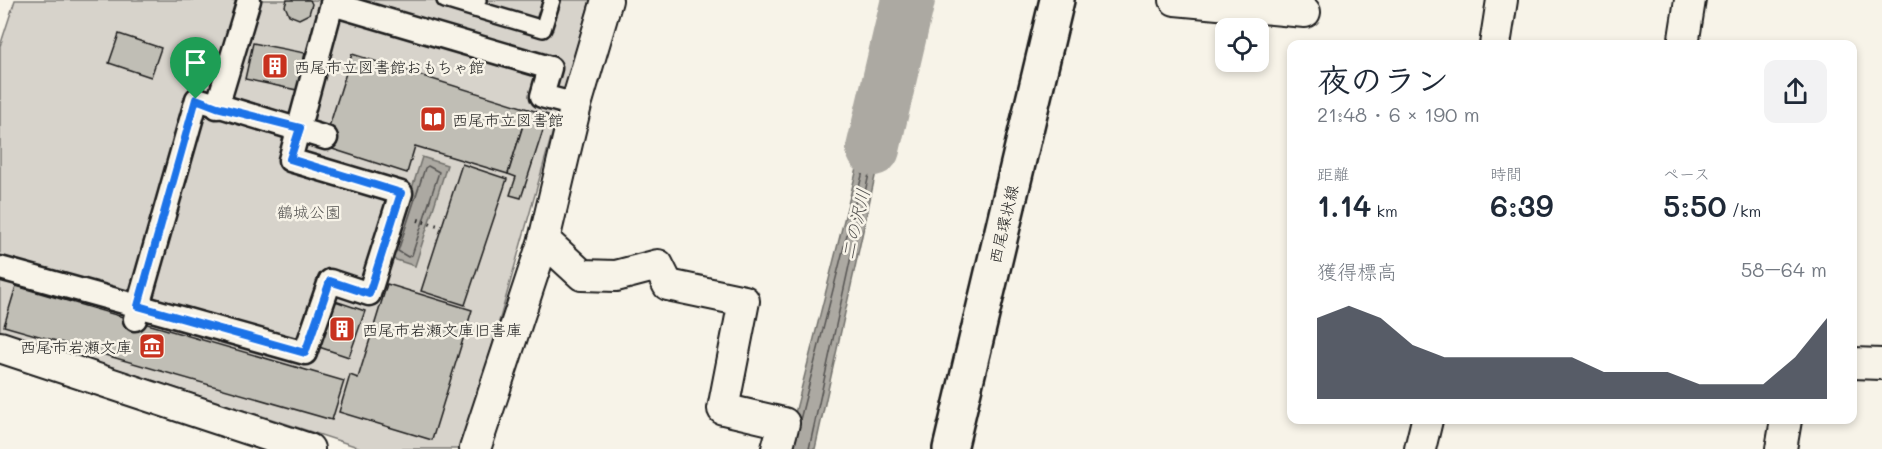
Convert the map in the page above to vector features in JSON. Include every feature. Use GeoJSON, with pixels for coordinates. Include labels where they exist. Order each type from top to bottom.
{"type":"FeatureCollection","features":[{"type":"Feature","properties":{"kind":"main road","name":"西尾環状線"},"geometry":{"type":"LineString","coordinates":[[950,449],[1057,0]]}},
{"type":"Feature","properties":{"kind":"street"},"geometry":{"type":"LineString","coordinates":[[217,107],[249,0]]}},
{"type":"Feature","properties":{"kind":"street"},"geometry":{"type":"LineString","coordinates":[[475,449],[544,240],[576,105],[607,0]]}},
{"type":"Feature","properties":{"kind":"street"},"geometry":{"type":"LineString","coordinates":[[1175,0],[1305,12]]}},
{"type":"Feature","properties":{"kind":"street"},"geometry":{"type":"LineString","coordinates":[[1496,40],[1502,0]]}},
{"type":"Feature","properties":{"kind":"street"},"geometry":{"type":"LineString","coordinates":[[1684,40],[1690,0]]}},
{"type":"Feature","properties":{"kind":"street"},"geometry":{"type":"LineString","coordinates":[[0,268],[136,312],[305,353],[330,281],[369,294],[401,193],[290,159],[333,2],[550,68],[542,96],[576,105]]}},
{"type":"Feature","properties":{"kind":"street"},"geometry":{"type":"LineString","coordinates":[[136,312],[196,99],[217,107],[300,128],[326,138]]}},
{"type":"Feature","properties":{"kind":"street"},"geometry":{"type":"LineString","coordinates":[[544,240],[582,275],[616,276],[658,265],[668,285],[744,301],[723,409],[784,423],[777,449]]}},
{"type":"Feature","properties":{"kind":"street"},"geometry":{"type":"LineString","coordinates":[[0,347],[309,449]]}},
{"type":"Feature","properties":{"kind":"street"},"geometry":{"type":"LineString","coordinates":[[1857,363],[1882,364]]}},
{"type":"Feature","properties":{"kind":"street"},"geometry":{"type":"LineString","coordinates":[[1420,449],[1426,424]]}},
{"type":"Feature","properties":{"kind":"street"},"geometry":{"type":"LineString","coordinates":[[1781,449],[1785,424]]}},
{"type":"Feature","properties":{"kind":"lane"},"geometry":{"type":"LineString","coordinates":[[445,0],[476,5],[543,29],[552,0]]}},
{"type":"Feature","properties":{"kind":"path"},"geometry":{"type":"LineString","coordinates":[[432,224],[441,227]]}},
{"type":"Feature","properties":{"kind":"green space","name":"鶴城公園"},"geometry":{"type":"Polygon","coordinates":[[[15,0],[590,0],[463,449],[364,449],[0,331],[0,46],[15,0]]]}},
{"type":"Feature","properties":{"kind":"water","name":"二の沢川"},"geometry":{"type":"Polygon","coordinates":[[[882,70],[896,81],[815,449],[786,449],[882,70]]]}},
{"type":"Feature","properties":{"kind":"water"},"geometry":{"type":"Polygon","coordinates":[[[422,157],[447,165],[415,266],[390,258],[422,157]]]}},
{"type":"Feature","properties":{"kind":"building"},"geometry":{"type":"Polygon","coordinates":[[[287,0],[310,0],[312,4],[309,14],[299,19],[289,15],[285,6],[287,0]]]}},
{"type":"Feature","properties":{"kind":"building"},"geometry":{"type":"Polygon","coordinates":[[[119,34],[161,48],[151,77],[109,63],[119,34]]]}},
{"type":"Feature","properties":{"kind":"building","name":"西尾市立図書館おもちゃ館"},"geometry":{"type":"Polygon","coordinates":[[[253,43],[305,53],[297,90],[245,79],[253,43]]]}},
{"type":"Feature","properties":{"kind":"building"},"geometry":{"type":"Polygon","coordinates":[[[352,54],[528,109],[508,174],[415,146],[407,173],[323,146],[352,54]]]}},
{"type":"Feature","properties":{"kind":"building"},"geometry":{"type":"Polygon","coordinates":[[[528,109],[548,115],[521,198],[510,195],[516,177],[508,174],[528,109]]]}},
{"type":"Feature","properties":{"kind":"building"},"geometry":{"type":"Polygon","coordinates":[[[462,164],[507,179],[465,305],[421,291],[462,164]]]}},
{"type":"Feature","properties":{"kind":"building"},"geometry":{"type":"Polygon","coordinates":[[[387,284],[472,310],[432,440],[339,412],[350,375],[358,378],[387,284]]]}},
{"type":"Feature","properties":{"kind":"building"},"geometry":{"type":"Polygon","coordinates":[[[16,286],[344,381],[332,420],[4,326],[16,286]]]}},
{"type":"Feature","properties":{"kind":"building","name":"西尾市岩瀬文庫旧書庫"},"geometry":{"type":"Polygon","coordinates":[[[335,301],[365,311],[349,357],[319,347],[335,301]]]}},
{"type":"Feature","properties":{"kind":"waterway","name":"二の沢川"},"geometry":{"type":"LineString","coordinates":[[873,149],[908,0]]}},
{"type":"Feature","properties":{"kind":"place","name":"西尾市立図書館おもちゃ館"},"geometry":{"type":"Point","coordinates":[275,66]}},
{"type":"Feature","properties":{"kind":"place","name":"西尾市立図書館"},"geometry":{"type":"Point","coordinates":[433,119]}},
{"type":"Feature","properties":{"kind":"place","name":"西尾市岩瀬文庫旧書庫"},"geometry":{"type":"Point","coordinates":[342,329]}},
{"type":"Feature","properties":{"kind":"place","name":"西尾市岩瀬文庫"},"geometry":{"type":"Point","coordinates":[152,346]}},
{"type":"Feature","properties":{"kind":"route"},"geometry":{"type":"LineString","coordinates":[[196,99],[217,107],[300,128],[290,159],[401,193],[369,294],[330,281],[305,353],[138,306],[196,99]]}}]}
